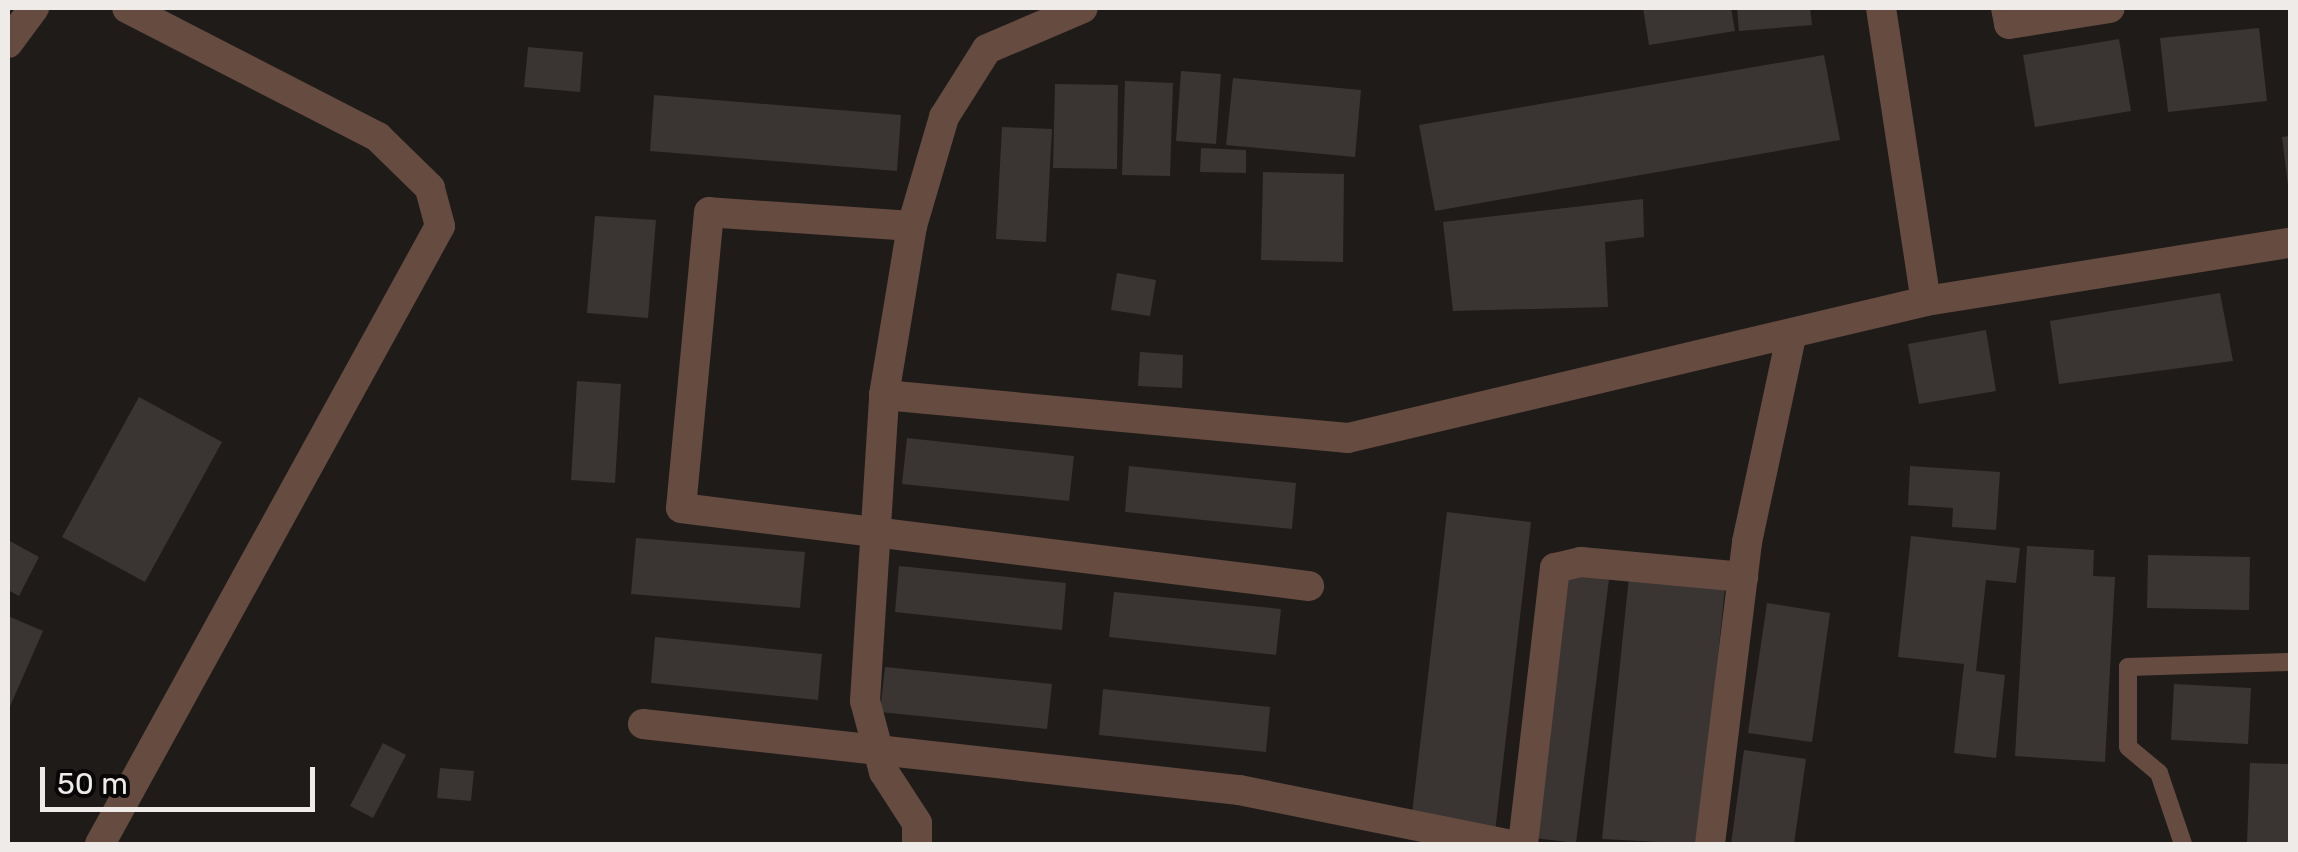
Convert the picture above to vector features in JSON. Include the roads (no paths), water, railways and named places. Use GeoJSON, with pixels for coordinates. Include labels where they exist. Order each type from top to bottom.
{"type":"FeatureCollection","features":[{"type":"Feature","properties":{"kind":"street"},"geometry":{"type":"LineString","coordinates":[[8,43],[34,8]]}},
{"type":"Feature","properties":{"kind":"street"},"geometry":{"type":"LineString","coordinates":[[100,844],[440,226],[430,188],[378,137],[127,8]]}},
{"type":"Feature","properties":{"kind":"street"},"geometry":{"type":"LineString","coordinates":[[918,844],[917,823],[878,747],[865,701],[884,395],[912,226],[944,117],[987,49],[1083,8]]}},
{"type":"Feature","properties":{"kind":"street"},"geometry":{"type":"LineString","coordinates":[[1881,8],[1926,300]]}},
{"type":"Feature","properties":{"kind":"street"},"geometry":{"type":"LineString","coordinates":[[2006,8],[2009,24],[2110,8]]}},
{"type":"Feature","properties":{"kind":"street"},"geometry":{"type":"LineString","coordinates":[[912,226],[709,212],[681,508],[876,527],[1309,586]]}},
{"type":"Feature","properties":{"kind":"street"},"geometry":{"type":"LineString","coordinates":[[884,395],[1348,438],[1791,336],[1926,300],[2290,243]]}},
{"type":"Feature","properties":{"kind":"street"},"geometry":{"type":"LineString","coordinates":[[1710,844],[1743,577],[1791,336]]}},
{"type":"Feature","properties":{"kind":"street"},"geometry":{"type":"LineString","coordinates":[[1523,844],[1555,568],[1582,562],[1743,577]]}},
{"type":"Feature","properties":{"kind":"street"},"geometry":{"type":"LineString","coordinates":[[643,724],[878,747],[1238,790],[1508,844]]}},
{"type":"Feature","properties":{"kind":"lane"},"geometry":{"type":"LineString","coordinates":[[2183,844],[2160,773],[2128,747],[2128,666],[2290,662]]}}]}
